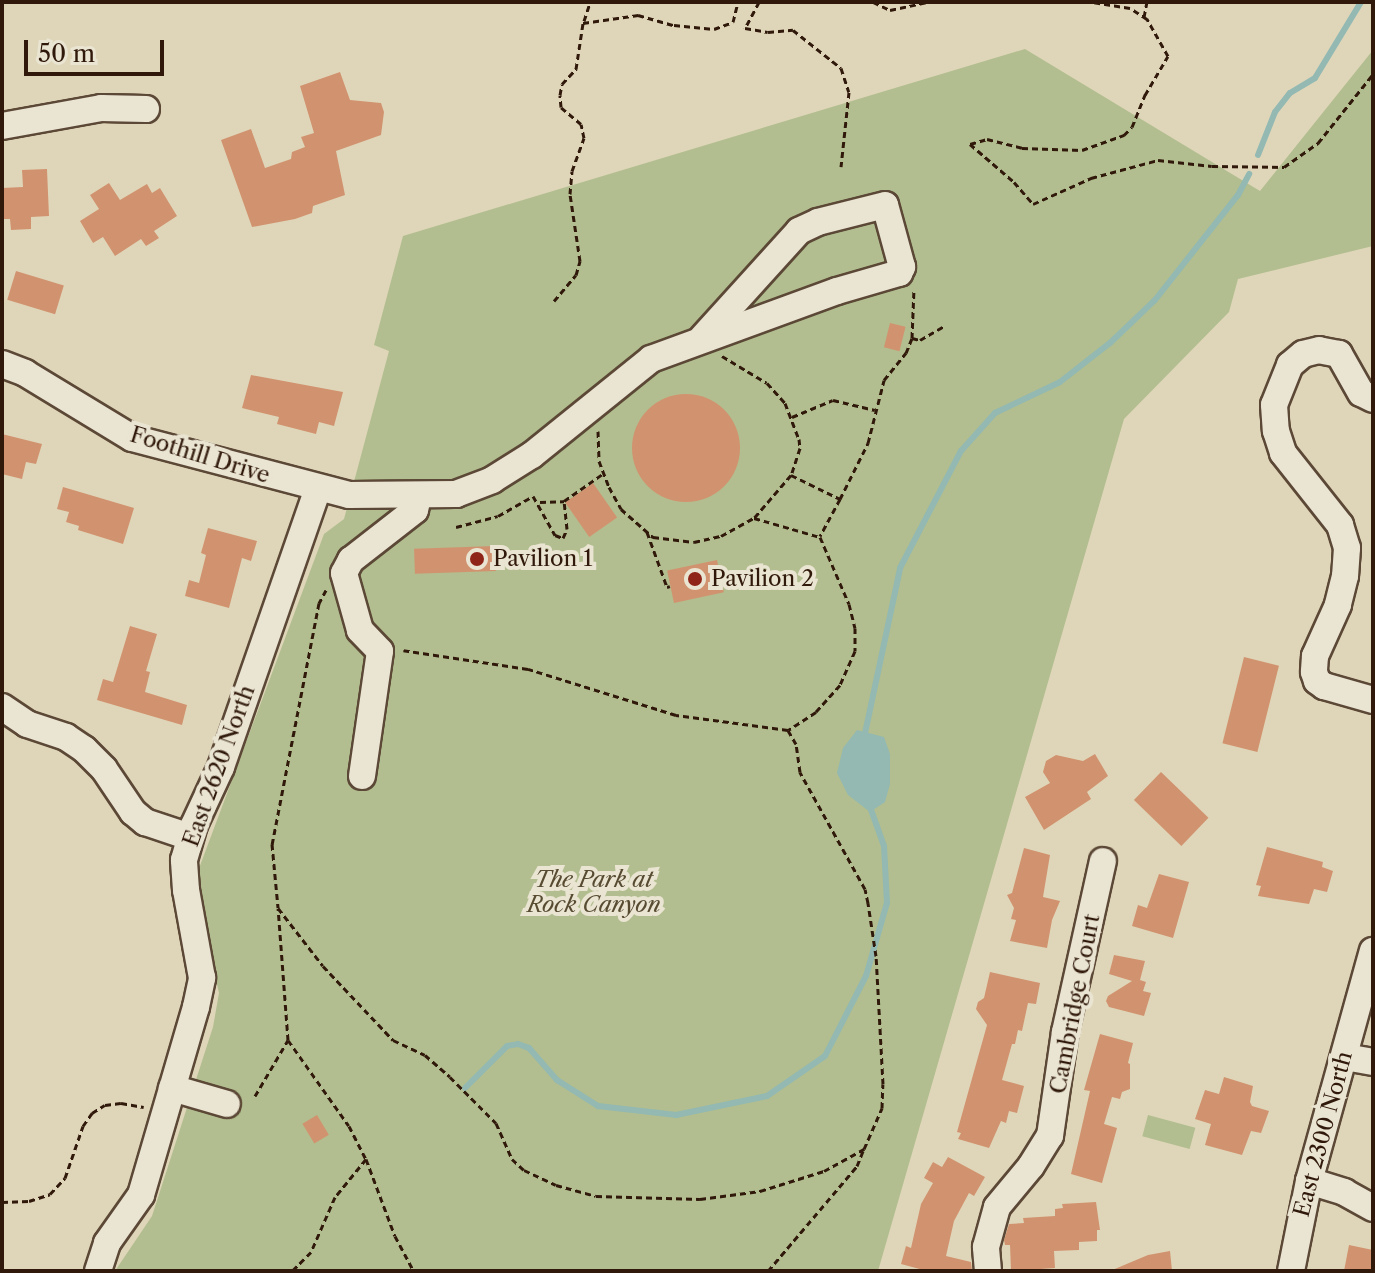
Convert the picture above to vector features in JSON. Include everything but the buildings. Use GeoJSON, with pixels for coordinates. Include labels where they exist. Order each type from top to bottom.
{"type":"FeatureCollection","features":[{"type":"Feature","properties":{"kind":"street"},"geometry":{"type":"LineString","coordinates":[[2,126],[101,108],[146,109]]}},
{"type":"Feature","properties":{"kind":"street","name":"Foothill Drive"},"geometry":{"type":"LineString","coordinates":[[2,364],[25,373],[132,438],[349,495],[418,497],[456,494],[492,480],[532,455],[651,359],[709,344],[899,273],[902,267],[885,205],[818,222],[799,231],[709,344]]}},
{"type":"Feature","properties":{"kind":"street"},"geometry":{"type":"LineString","coordinates":[[1373,399],[1361,393],[1339,354],[1319,350],[1303,354],[1290,365],[1274,405],[1276,431],[1283,453],[1340,525],[1347,548],[1338,605],[1315,656],[1317,681],[1324,686],[1373,700]]}},
{"type":"Feature","properties":{"kind":"street","name":"East 2620 North"},"geometry":{"type":"LineString","coordinates":[[98,1271],[107,1243],[141,1195],[202,978],[186,890],[184,860],[190,837],[221,767],[318,489]]}},
{"type":"Feature","properties":{"kind":"street"},"geometry":{"type":"LineString","coordinates":[[362,776],[379,647],[364,637],[360,630],[344,577],[351,560],[415,510],[418,497]]}},
{"type":"Feature","properties":{"kind":"street"},"geometry":{"type":"LineString","coordinates":[[2,707],[27,724],[66,737],[84,749],[104,769],[133,812],[145,822],[190,837]]}},
{"type":"Feature","properties":{"kind":"street","name":"Cambridge Court"},"geometry":{"type":"LineString","coordinates":[[988,1271],[986,1247],[997,1207],[1031,1166],[1050,1136],[1065,1032],[1103,861]]}},
{"type":"Feature","properties":{"kind":"street","name":"East 2300 North"},"geometry":{"type":"LineString","coordinates":[[1291,1271],[1309,1181],[1373,951]]}},
{"type":"Feature","properties":{"kind":"street"},"geometry":{"type":"LineString","coordinates":[[1345,1057],[1373,1062]]}},
{"type":"Feature","properties":{"kind":"street"},"geometry":{"type":"LineString","coordinates":[[169,1100],[227,1104]]}},
{"type":"Feature","properties":{"kind":"street"},"geometry":{"type":"LineString","coordinates":[[1309,1181],[1344,1192],[1373,1208]]}},
{"type":"Feature","properties":{"kind":"path"},"geometry":{"type":"LineString","coordinates":[[554,301],[576,275],[580,261],[570,194],[572,171],[584,138],[581,124],[561,107],[560,95],[562,84],[576,69],[583,23],[590,2]]}},
{"type":"Feature","properties":{"kind":"path"},"geometry":{"type":"LineString","coordinates":[[583,23],[638,15],[674,25],[714,29],[733,22],[738,2]]}},
{"type":"Feature","properties":{"kind":"path"},"geometry":{"type":"LineString","coordinates":[[759,2],[745,28],[752,31],[793,30],[841,68],[849,92],[841,167]]}},
{"type":"Feature","properties":{"kind":"path"},"geometry":{"type":"LineString","coordinates":[[873,2],[890,10],[920,6],[927,2]]}},
{"type":"Feature","properties":{"kind":"path"},"geometry":{"type":"LineString","coordinates":[[1092,2],[1130,8],[1144,17],[1168,56],[1132,127],[1124,135],[1066,151],[1022,148],[987,139],[970,144],[1014,182],[1033,204],[1091,178],[1158,160],[1212,166],[1284,167],[1318,143],[1373,74]]}},
{"type":"Feature","properties":{"kind":"path"},"geometry":{"type":"LineString","coordinates":[[1144,17],[1147,2]]}},
{"type":"Feature","properties":{"kind":"path"},"geometry":{"type":"LineString","coordinates":[[820,537],[862,458],[884,380],[906,353],[912,338],[914,288]]}},
{"type":"Feature","properties":{"kind":"path"},"geometry":{"type":"LineString","coordinates":[[912,338],[920,340],[944,326]]}},
{"type":"Feature","properties":{"kind":"path"},"geometry":{"type":"LineString","coordinates":[[598,428],[599,461],[604,473],[621,509],[647,532],[665,540],[694,542],[721,536],[754,518],[791,475],[800,448],[792,417],[767,383],[709,344]]}},
{"type":"Feature","properties":{"kind":"path"},"geometry":{"type":"LineString","coordinates":[[792,417],[833,400],[876,410]]}},
{"type":"Feature","properties":{"kind":"path"},"geometry":{"type":"LineString","coordinates":[[539,502],[564,501],[604,473]]}},
{"type":"Feature","properties":{"kind":"path"},"geometry":{"type":"LineString","coordinates":[[791,475],[840,499]]}},
{"type":"Feature","properties":{"kind":"path"},"geometry":{"type":"LineString","coordinates":[[456,527],[498,516],[527,496],[536,497],[559,538],[567,533],[564,501]]}},
{"type":"Feature","properties":{"kind":"path"},"geometry":{"type":"LineString","coordinates":[[754,518],[820,537]]}},
{"type":"Feature","properties":{"kind":"path"},"geometry":{"type":"LineString","coordinates":[[647,532],[667,587],[670,586]]}},
{"type":"Feature","properties":{"kind":"path"},"geometry":{"type":"LineString","coordinates":[[379,647],[528,669],[676,715],[788,730],[816,712],[840,685],[855,651],[855,628],[849,604],[820,537]]}},
{"type":"Feature","properties":{"kind":"path"},"geometry":{"type":"LineString","coordinates":[[344,577],[331,583],[319,603],[272,844],[288,1040],[349,1126],[366,1159],[395,1236],[414,1271]]}},
{"type":"Feature","properties":{"kind":"path"},"geometry":{"type":"LineString","coordinates":[[768,1271],[857,1166],[882,1108],[876,956],[865,889],[805,783],[796,744],[788,730]]}},
{"type":"Feature","properties":{"kind":"path"},"geometry":{"type":"LineString","coordinates":[[278,908],[323,966],[393,1040],[425,1055],[496,1123],[512,1159],[524,1170],[556,1185],[624,1199],[700,1199],[760,1191],[824,1171],[864,1149]]}},
{"type":"Feature","properties":{"kind":"path"},"geometry":{"type":"LineString","coordinates":[[255,1096],[288,1040]]}},
{"type":"Feature","properties":{"kind":"path"},"geometry":{"type":"LineString","coordinates":[[2,1202],[29,1201],[50,1194],[70,1169],[83,1126],[92,1113],[105,1105],[169,1100]]}},
{"type":"Feature","properties":{"kind":"path"},"geometry":{"type":"LineString","coordinates":[[292,1271],[311,1252],[335,1197],[366,1159]]}},
{"type":"Feature","properties":{"kind":"green space","name":"The Park at Rock Canyon"},"geometry":{"type":"Polygon","coordinates":[[[1025,49],[1260,191],[1373,50],[1373,246],[1238,279],[1229,312],[1124,419],[878,1271],[115,1271],[152,1216],[213,1027],[219,993],[196,892],[198,871],[324,534],[344,519],[389,351],[374,345],[403,236],[1025,49]]]}},
{"type":"Feature","properties":{"kind":"green space"},"geometry":{"type":"Polygon","coordinates":[[[1148,1115],[1195,1128],[1190,1149],[1142,1136],[1148,1115]]]}},
{"type":"Feature","properties":{"kind":"water"},"geometry":{"type":"Polygon","coordinates":[[[857,730],[884,737],[890,754],[890,784],[885,802],[870,812],[848,795],[837,773],[843,748],[857,730]]]}},
{"type":"Feature","properties":{"kind":"waterway"},"geometry":{"type":"LineString","coordinates":[[1258,155],[1275,112],[1290,93],[1315,78],[1361,2]]}},
{"type":"Feature","properties":{"kind":"waterway"},"geometry":{"type":"LineString","coordinates":[[864,738],[900,568],[961,451],[995,413],[1060,382],[1110,343],[1155,300],[1238,195],[1249,174]]}},
{"type":"Feature","properties":{"kind":"waterway"},"geometry":{"type":"LineString","coordinates":[[465,1088],[507,1046],[518,1044],[529,1048],[557,1080],[598,1106],[676,1115],[767,1096],[825,1056],[866,976],[887,903],[884,846],[869,804]]}},
{"type":"Feature","properties":{"kind":"place","name":"Pavilion 1"},"geometry":{"type":"Point","coordinates":[477,559]}},
{"type":"Feature","properties":{"kind":"place","name":"Pavilion 2"},"geometry":{"type":"Point","coordinates":[695,579]}}]}
